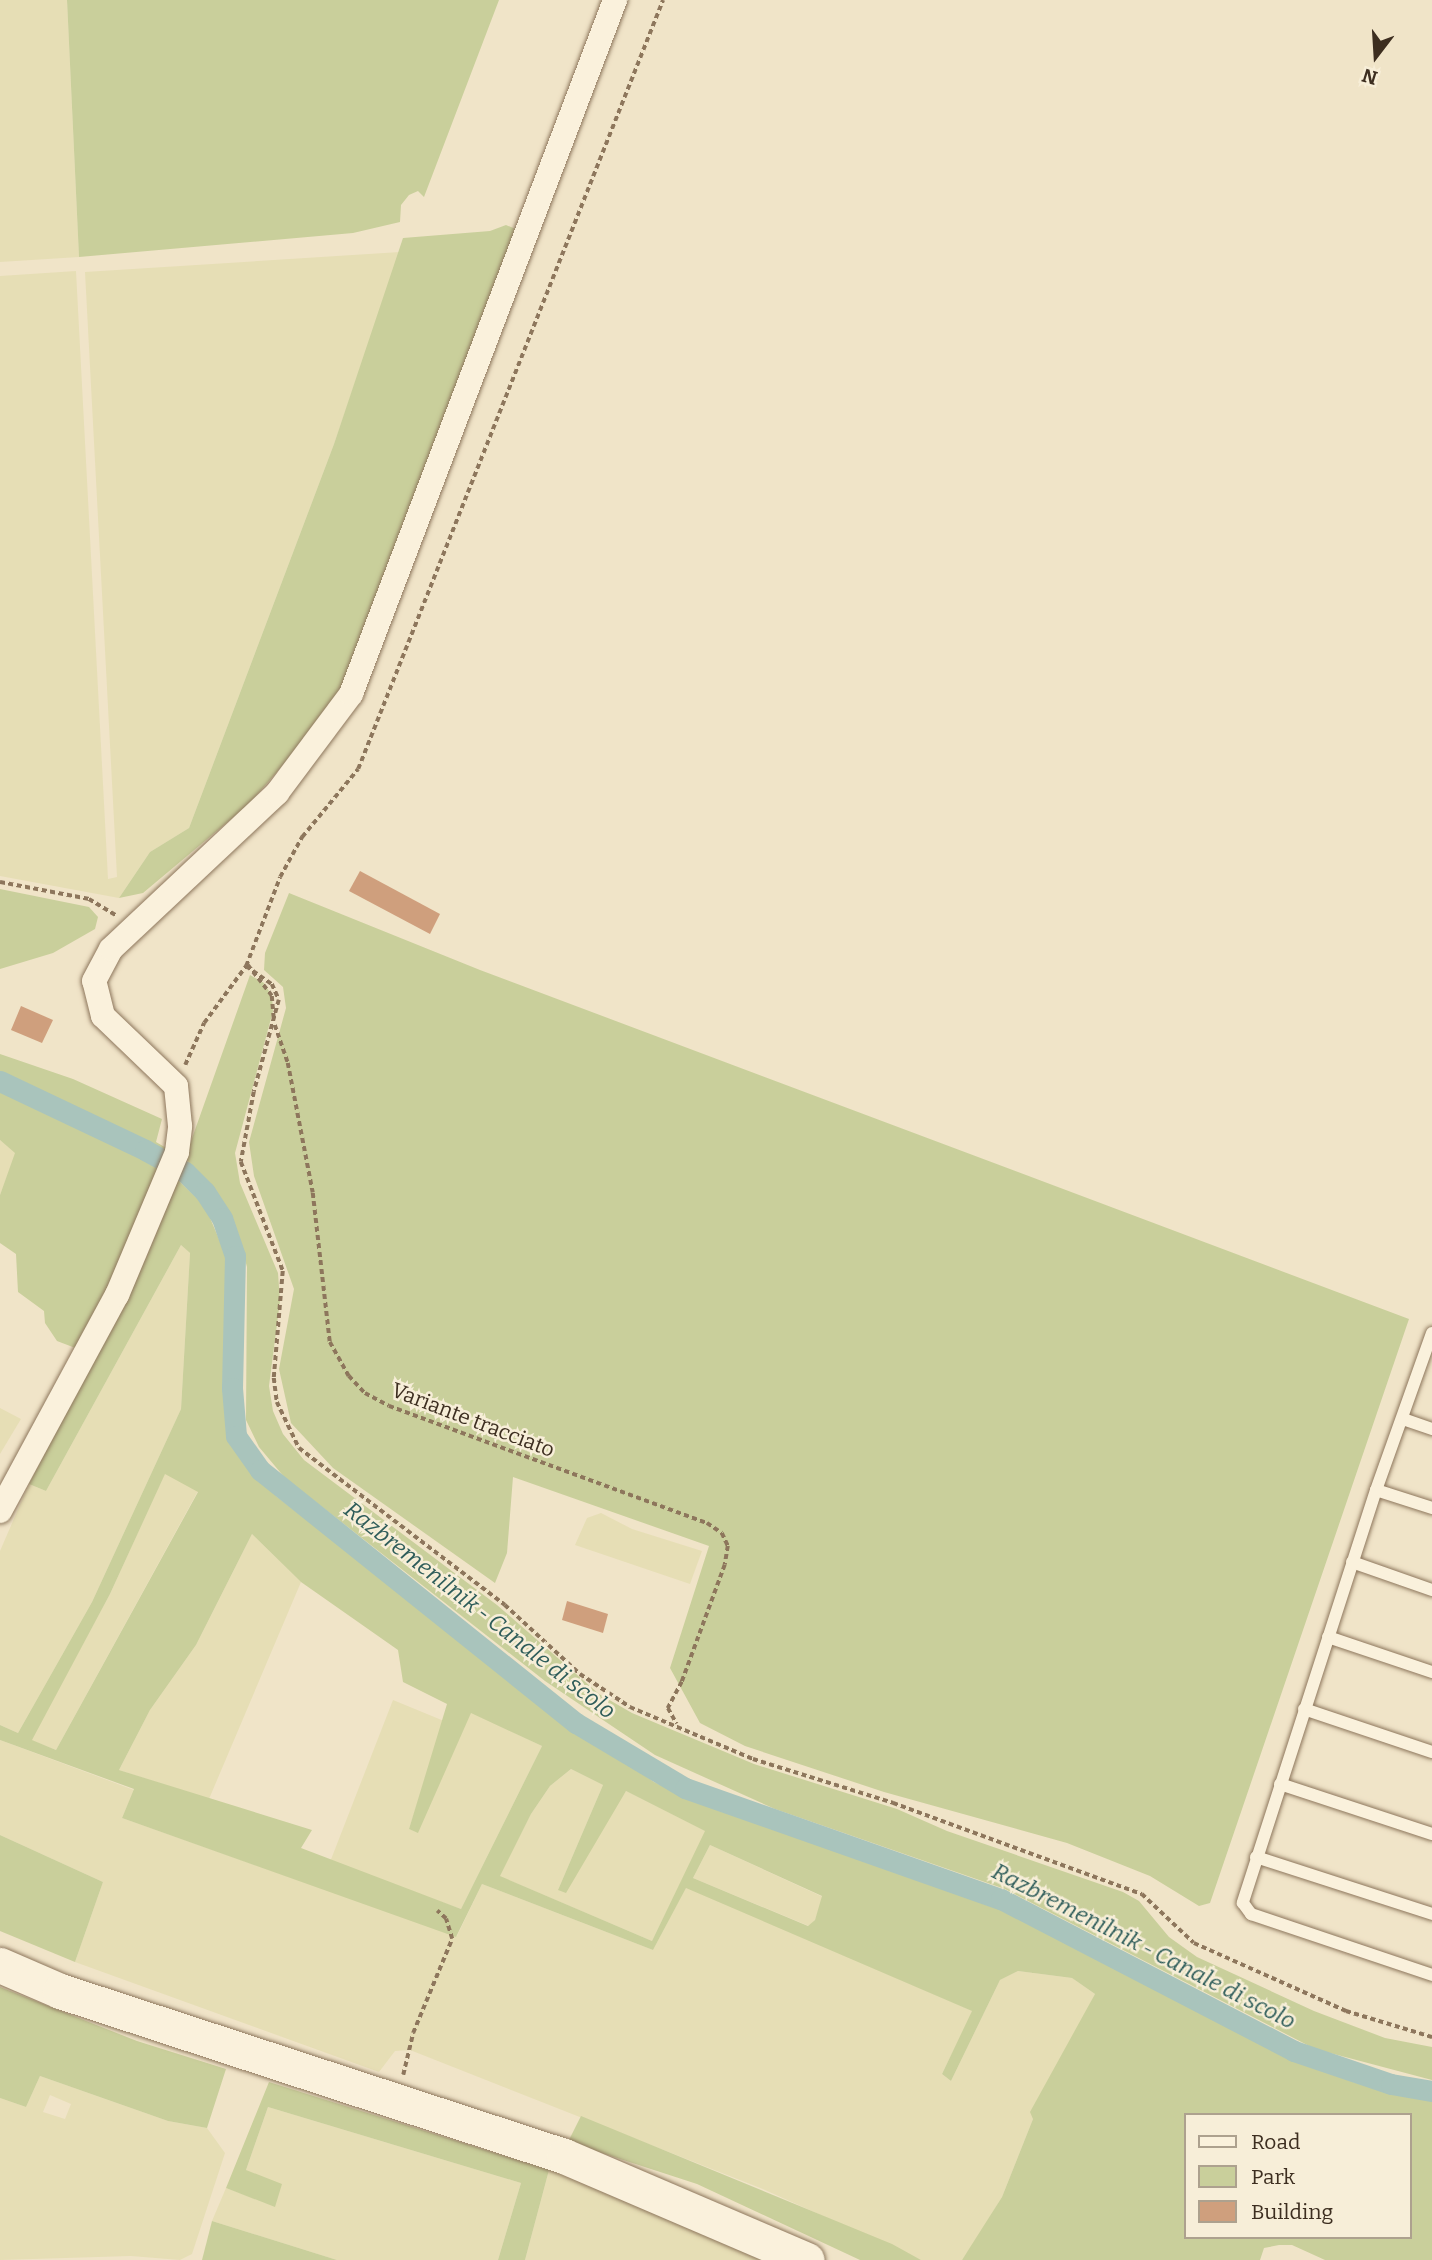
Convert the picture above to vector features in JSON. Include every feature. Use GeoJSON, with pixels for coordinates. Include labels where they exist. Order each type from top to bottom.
{"type":"FeatureCollection","features":[{"type":"Feature","properties":{"kind":"main road"},"geometry":{"type":"LineString","coordinates":[[0,1965],[60,1991],[564,2156],[807,2260]]}},
{"type":"Feature","properties":{"kind":"street"},"geometry":{"type":"LineString","coordinates":[[0,1511],[117,1295],[177,1152],[180,1126],[176,1086],[103,1016],[94,981],[111,949],[277,793],[351,694],[615,0]]}},
{"type":"Feature","properties":{"kind":"lane"},"geometry":{"type":"LineString","coordinates":[[1431,1342],[1376,1490],[1243,1903],[1251,1914],[1432,1975]]}},
{"type":"Feature","properties":{"kind":"lane"},"geometry":{"type":"LineString","coordinates":[[1403,1419],[1432,1429]]}},
{"type":"Feature","properties":{"kind":"lane"},"geometry":{"type":"LineString","coordinates":[[1376,1490],[1432,1508]]}},
{"type":"Feature","properties":{"kind":"lane"},"geometry":{"type":"LineString","coordinates":[[1352,1562],[1432,1590]]}},
{"type":"Feature","properties":{"kind":"lane"},"geometry":{"type":"LineString","coordinates":[[1328,1637],[1432,1672]]}},
{"type":"Feature","properties":{"kind":"lane"},"geometry":{"type":"LineString","coordinates":[[1304,1709],[1432,1752]]}},
{"type":"Feature","properties":{"kind":"lane"},"geometry":{"type":"LineString","coordinates":[[1280,1784],[1432,1834]]}},
{"type":"Feature","properties":{"kind":"lane"},"geometry":{"type":"LineString","coordinates":[[1256,1857],[1432,1914]]}},
{"type":"Feature","properties":{"kind":"path"},"geometry":{"type":"LineString","coordinates":[[176,1086],[204,1023],[247,965],[280,877],[302,837],[358,769],[663,0]]}},
{"type":"Feature","properties":{"kind":"path"},"geometry":{"type":"LineString","coordinates":[[0,882],[89,899],[136,927]]}},
{"type":"Feature","properties":{"kind":"path"},"geometry":{"type":"LineString","coordinates":[[247,965],[272,984],[279,1000],[275,1024],[254,1092],[241,1162],[283,1271],[274,1378],[287,1429],[299,1448],[332,1477],[505,1605],[580,1674],[630,1707],[753,1759],[893,1803],[1142,1894],[1194,1943],[1346,2011],[1432,2038]]}},
{"type":"Feature","properties":{"kind":"path","name":"Variante tracciato"},"geometry":{"type":"LineString","coordinates":[[275,1024],[288,1063],[313,1193],[330,1342],[349,1376],[365,1393],[389,1406],[708,1523],[722,1533],[728,1546],[725,1565],[682,1682],[668,1708],[678,1726]]}},
{"type":"Feature","properties":{"kind":"path"},"geometry":{"type":"LineString","coordinates":[[407,2105],[406,2055],[452,1939],[446,1919],[438,1911]]}},
{"type":"Feature","properties":{"kind":"shaded area"},"geometry":{"type":"Polygon","coordinates":[[[0,0],[67,0],[79,257],[0,262],[0,0]]]}},
{"type":"Feature","properties":{"kind":"shaded area"},"geometry":{"type":"Polygon","coordinates":[[[400,252],[334,444],[189,828],[150,852],[119,898],[0,876],[0,276],[76,271],[108,879],[117,877],[85,272],[400,252]]]}},
{"type":"Feature","properties":{"kind":"shaded area"},"geometry":{"type":"Polygon","coordinates":[[[0,1140],[16,1153],[0,1195],[0,1140]]]}},
{"type":"Feature","properties":{"kind":"shaded area"},"geometry":{"type":"Polygon","coordinates":[[[181,1245],[190,1253],[181,1409],[92,1602],[18,1733],[0,1725],[0,1551],[29,1484],[46,1491],[181,1245]]]}},
{"type":"Feature","properties":{"kind":"shaded area"},"geometry":{"type":"Polygon","coordinates":[[[0,1408],[21,1419],[0,1454],[0,1408]]]}},
{"type":"Feature","properties":{"kind":"shaded area"},"geometry":{"type":"Polygon","coordinates":[[[165,1473],[198,1491],[56,1750],[31,1740],[110,1594],[165,1473]]]}},
{"type":"Feature","properties":{"kind":"shaded area"},"geometry":{"type":"Polygon","coordinates":[[[601,1513],[632,1529],[702,1551],[690,1584],[575,1545],[587,1518],[601,1513]]]}},
{"type":"Feature","properties":{"kind":"shaded area"},"geometry":{"type":"Polygon","coordinates":[[[252,1534],[301,1582],[209,1799],[119,1770],[150,1710],[196,1645],[252,1534]]]}},
{"type":"Feature","properties":{"kind":"shaded area"},"geometry":{"type":"Polygon","coordinates":[[[393,1700],[444,1721],[409,1829],[417,1832],[471,1712],[542,1746],[461,1909],[330,1862],[393,1700]]]}},
{"type":"Feature","properties":{"kind":"shaded area"},"geometry":{"type":"Polygon","coordinates":[[[0,1740],[134,1790],[122,1818],[457,1936],[482,1884],[653,1950],[686,1887],[973,2011],[942,2074],[951,2081],[1000,1980],[1018,1971],[1072,1978],[1095,1994],[1033,2119],[1002,2197],[974,2243],[962,2260],[921,2260],[765,2190],[410,2050],[395,2051],[379,2072],[75,1962],[103,1882],[0,1835],[0,1740]]]}},
{"type":"Feature","properties":{"kind":"shaded area"},"geometry":{"type":"Polygon","coordinates":[[[571,1769],[603,1785],[558,1890],[626,1791],[706,1831],[652,1941],[499,1876],[531,1814],[550,1786],[571,1769]]]}},
{"type":"Feature","properties":{"kind":"shaded area"},"geometry":{"type":"Polygon","coordinates":[[[710,1845],[823,1897],[815,1920],[809,1926],[693,1878],[710,1845]]]}},
{"type":"Feature","properties":{"kind":"shaded area"},"geometry":{"type":"Polygon","coordinates":[[[40,2076],[168,2121],[207,2128],[225,2153],[192,2254],[180,2260],[131,2256],[0,2260],[0,2098],[26,2107],[40,2076]],[[50,2095],[43,2112],[65,2119],[71,2104],[50,2095]]]}},
{"type":"Feature","properties":{"kind":"shaded area"},"geometry":{"type":"Polygon","coordinates":[[[268,2107],[521,2183],[498,2260],[337,2260],[212,2221],[226,2188],[275,2206],[246,2170],[268,2107]]]}},
{"type":"Feature","properties":{"kind":"shaded area"},"geometry":{"type":"Polygon","coordinates":[[[549,2170],[583,2179],[786,2260],[525,2260],[549,2170]]]}},
{"type":"Feature","properties":{"kind":"green space"},"geometry":{"type":"Polygon","coordinates":[[[67,0],[499,0],[424,197],[418,191],[409,195],[401,205],[400,222],[353,233],[79,257],[67,0]]]}},
{"type":"Feature","properties":{"kind":"green space"},"geometry":{"type":"Polygon","coordinates":[[[506,225],[518,230],[341,690],[315,728],[249,804],[143,893],[119,898],[150,852],[189,828],[334,444],[403,238],[490,231],[506,225]]]}},
{"type":"Feature","properties":{"kind":"green space"},"geometry":{"type":"Polygon","coordinates":[[[0,889],[89,907],[98,917],[95,929],[53,953],[0,969],[0,889]]]}},
{"type":"Feature","properties":{"kind":"green space"},"geometry":{"type":"Polygon","coordinates":[[[289,893],[480,970],[1409,1319],[1210,1903],[1199,1906],[1150,1876],[1067,1843],[884,1792],[745,1746],[700,1723],[670,1668],[709,1546],[513,1477],[507,1553],[495,1583],[333,1468],[291,1423],[279,1369],[294,1289],[254,1176],[249,1142],[286,1008],[283,987],[264,970],[265,953],[289,893]]]}},
{"type":"Feature","properties":{"kind":"green space"},"geometry":{"type":"Polygon","coordinates":[[[250,975],[264,983],[272,996],[273,1011],[235,1153],[240,1183],[278,1273],[280,1301],[269,1386],[273,1411],[283,1434],[304,1460],[497,1605],[599,1694],[632,1713],[754,1764],[897,1809],[947,1831],[1123,1892],[1139,1901],[1169,1937],[1197,1957],[1314,2011],[1385,2038],[1432,2047],[1432,2080],[1315,2049],[1005,1889],[775,1809],[655,1755],[545,1681],[285,1478],[259,1447],[246,1420],[247,1267],[238,1233],[223,1202],[185,1158],[250,975]]]}},
{"type":"Feature","properties":{"kind":"green space"},"geometry":{"type":"Polygon","coordinates":[[[0,1054],[73,1079],[162,1119],[156,1142],[168,1149],[125,1254],[78,1349],[57,1341],[45,1323],[44,1311],[18,1292],[16,1254],[0,1243],[0,1195],[15,1153],[0,1140],[0,1054]]]}},
{"type":"Feature","properties":{"kind":"green space"},"geometry":{"type":"Polygon","coordinates":[[[178,1180],[205,1206],[227,1258],[230,1425],[240,1453],[276,1496],[532,1696],[654,1782],[693,1800],[1004,1906],[1292,2059],[1356,2083],[1432,2099],[1432,2260],[1325,2260],[1292,2245],[1279,2245],[1264,2248],[1260,2260],[962,2260],[1002,2197],[1033,2119],[1030,2112],[1095,1994],[1072,1978],[1018,1971],[1000,1980],[951,2081],[942,2074],[972,2011],[686,1888],[653,1950],[482,1884],[456,1937],[122,1818],[134,1789],[0,1740],[0,1725],[18,1733],[92,1602],[181,1409],[190,1253],[181,1245],[46,1491],[29,1484],[146,1258],[178,1180]],[[165,1474],[110,1594],[32,1740],[56,1750],[198,1492],[165,1474]],[[252,1534],[196,1645],[150,1710],[119,1770],[312,1830],[301,1848],[461,1909],[542,1746],[471,1713],[418,1833],[409,1829],[447,1704],[403,1682],[398,1650],[301,1582],[252,1534]],[[571,1769],[550,1786],[531,1814],[500,1876],[652,1941],[705,1831],[626,1791],[566,1893],[558,1890],[603,1785],[571,1769]],[[710,1845],[693,1878],[808,1926],[815,1920],[822,1896],[710,1845]]]}},
{"type":"Feature","properties":{"kind":"green space"},"geometry":{"type":"Polygon","coordinates":[[[0,1835],[103,1882],[75,1962],[0,1931],[0,1835]]]}},
{"type":"Feature","properties":{"kind":"green space"},"geometry":{"type":"Polygon","coordinates":[[[0,1987],[137,2041],[226,2069],[207,2128],[168,2121],[40,2076],[26,2107],[0,2098],[0,1987]]]}},
{"type":"Feature","properties":{"kind":"green space"},"geometry":{"type":"Polygon","coordinates":[[[269,2082],[549,2170],[525,2260],[498,2260],[521,2183],[268,2107],[246,2170],[282,2184],[275,2207],[226,2188],[269,2082]]]}},
{"type":"Feature","properties":{"kind":"green space"},"geometry":{"type":"Polygon","coordinates":[[[581,2116],[892,2244],[921,2260],[860,2260],[697,2184],[568,2142],[581,2116]]]}},
{"type":"Feature","properties":{"kind":"green space"},"geometry":{"type":"Polygon","coordinates":[[[212,2221],[337,2260],[202,2260],[212,2221]]]}},
{"type":"Feature","properties":{"kind":"building"},"geometry":{"type":"Polygon","coordinates":[[[360,871],[440,914],[430,934],[349,891],[360,871]]]}},
{"type":"Feature","properties":{"kind":"building"},"geometry":{"type":"Polygon","coordinates":[[[21,1006],[53,1020],[42,1043],[11,1030],[21,1006]]]}},
{"type":"Feature","properties":{"kind":"building"},"geometry":{"type":"Polygon","coordinates":[[[567,1601],[608,1614],[603,1633],[562,1620],[567,1601]]]}},
{"type":"Feature","properties":{"kind":"waterway","name":"Razbremenilnik - Canale di scolo"},"geometry":{"type":"LineString","coordinates":[[0,1081],[145,1150],[185,1172],[205,1192],[222,1218],[235,1256],[232,1388],[236,1436],[260,1470],[576,1723],[685,1788],[1001,1899],[1294,2051],[1391,2084],[1432,2091]]}}]}
